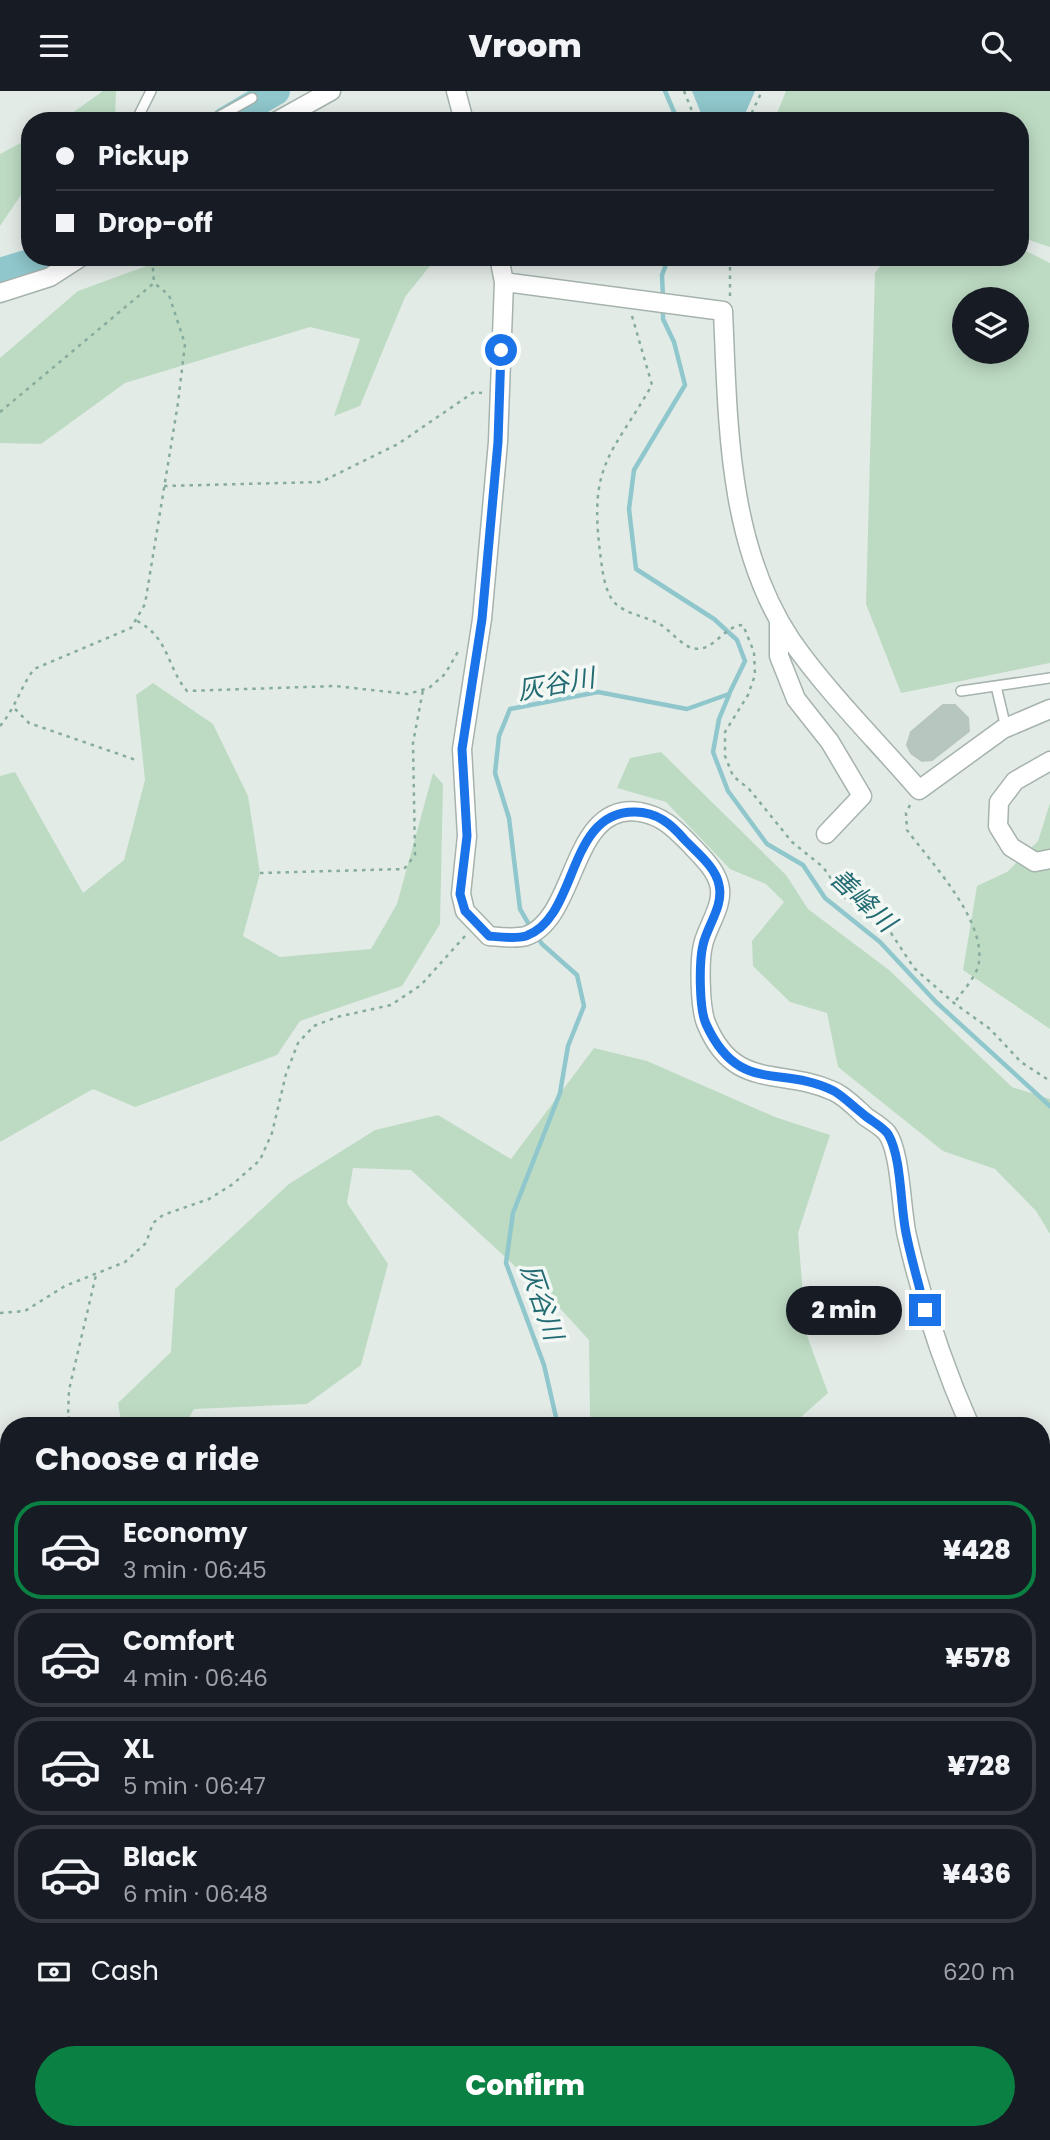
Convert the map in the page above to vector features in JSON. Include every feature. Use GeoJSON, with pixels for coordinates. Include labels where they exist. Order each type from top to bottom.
{"type":"FeatureCollection","features":[{"type":"Feature","properties":{"kind":"street"},"geometry":{"type":"LineString","coordinates":[[293,112],[331,91]]}},
{"type":"Feature","properties":{"kind":"street"},"geometry":{"type":"LineString","coordinates":[[457,91],[462,112]]}},
{"type":"Feature","properties":{"kind":"street"},"geometry":{"type":"LineString","coordinates":[[0,293],[50,277],[67,266]]}},
{"type":"Feature","properties":{"kind":"street"},"geometry":{"type":"LineString","coordinates":[[501,266],[504,282],[499,394],[482,619],[462,749],[467,836],[460,894],[465,911],[489,936],[526,936],[547,921],[588,839],[603,823],[620,813],[638,812],[657,816],[670,824],[712,870],[720,886],[716,911],[703,944],[701,967],[705,1021],[732,1062],[758,1076],[814,1084],[835,1092],[887,1134],[896,1165],[906,1233],[925,1310],[967,1417]]}},
{"type":"Feature","properties":{"kind":"street"},"geometry":{"type":"LineString","coordinates":[[504,282],[626,296],[723,311],[735,490],[760,578],[791,640],[919,790],[978,745],[1006,728],[1050,709]]}},
{"type":"Feature","properties":{"kind":"street"},"geometry":{"type":"LineString","coordinates":[[779,619],[779,656],[796,699],[830,742],[862,796],[826,834]]}},
{"type":"Feature","properties":{"kind":"street"},"geometry":{"type":"LineString","coordinates":[[1050,761],[1015,781],[999,802],[998,826],[1012,847],[1035,862],[1050,859]]}},
{"type":"Feature","properties":{"kind":"lane"},"geometry":{"type":"LineString","coordinates":[[140,112],[151,91]]}},
{"type":"Feature","properties":{"kind":"lane"},"geometry":{"type":"LineString","coordinates":[[227,112],[252,98]]}},
{"type":"Feature","properties":{"kind":"lane"},"geometry":{"type":"LineString","coordinates":[[961,691],[1050,678]]}},
{"type":"Feature","properties":{"kind":"lane"},"geometry":{"type":"LineString","coordinates":[[996,686],[1006,728]]}},
{"type":"Feature","properties":{"kind":"path"},"geometry":{"type":"LineString","coordinates":[[684,91],[692,112]]}},
{"type":"Feature","properties":{"kind":"path"},"geometry":{"type":"LineString","coordinates":[[752,112],[762,91]]}},
{"type":"Feature","properties":{"kind":"path"},"geometry":{"type":"LineString","coordinates":[[0,726],[15,708],[26,680],[34,669],[131,628],[145,604],[185,344],[169,295],[154,283],[153,266]]}},
{"type":"Feature","properties":{"kind":"path"},"geometry":{"type":"LineString","coordinates":[[723,311],[732,291],[731,266]]}},
{"type":"Feature","properties":{"kind":"path"},"geometry":{"type":"LineString","coordinates":[[0,412],[154,283]]}},
{"type":"Feature","properties":{"kind":"path"},"geometry":{"type":"LineString","coordinates":[[626,296],[652,385],[611,448],[599,478],[596,516],[601,562],[610,597],[617,606],[667,628],[691,648],[705,649],[735,625],[743,625],[754,653],[755,675],[748,695],[725,732],[725,756],[733,776],[749,789],[792,842],[823,867],[844,897],[891,933],[914,968],[954,1003],[990,1029],[1021,1062],[1050,1081]]}},
{"type":"Feature","properties":{"kind":"path"},"geometry":{"type":"LineString","coordinates":[[163,486],[321,482],[398,444],[474,392],[499,394]]}},
{"type":"Feature","properties":{"kind":"path"},"geometry":{"type":"LineString","coordinates":[[137,621],[151,628],[173,663],[178,681],[187,691],[335,686],[408,694],[423,690],[445,674],[460,650]]}},
{"type":"Feature","properties":{"kind":"path"},"geometry":{"type":"LineString","coordinates":[[260,873],[404,869],[415,855],[413,743],[423,690]]}},
{"type":"Feature","properties":{"kind":"path"},"geometry":{"type":"LineString","coordinates":[[15,708],[29,723],[136,760]]}},
{"type":"Feature","properties":{"kind":"path"},"geometry":{"type":"LineString","coordinates":[[919,790],[906,813],[907,829],[973,921],[981,948],[977,970],[954,1003]]}},
{"type":"Feature","properties":{"kind":"path"},"geometry":{"type":"LineString","coordinates":[[0,1313],[25,1311],[65,1286],[125,1262],[146,1243],[153,1223],[163,1215],[209,1199],[260,1160],[272,1133],[286,1074],[298,1043],[314,1026],[337,1017],[391,1005],[421,985],[476,923]]}},
{"type":"Feature","properties":{"kind":"path"},"geometry":{"type":"LineString","coordinates":[[68,1417],[69,1390],[96,1275]]}},
{"type":"Feature","properties":{"kind":"green space"},"geometry":{"type":"Polygon","coordinates":[[[103,91],[116,91],[115,112],[74,112],[103,91]]]}},
{"type":"Feature","properties":{"kind":"green space"},"geometry":{"type":"Polygon","coordinates":[[[786,91],[1050,91],[1050,247],[1029,240],[1029,112],[778,112],[786,91]]]}},
{"type":"Feature","properties":{"kind":"green space"},"geometry":{"type":"Polygon","coordinates":[[[21,143],[21,195],[0,226],[0,154],[21,143]]]}},
{"type":"Feature","properties":{"kind":"green space"},"geometry":{"type":"Polygon","coordinates":[[[1029,252],[1050,263],[1050,663],[901,693],[866,604],[875,273],[880,266],[1029,266],[1029,252]]]}},
{"type":"Feature","properties":{"kind":"green space"},"geometry":{"type":"Polygon","coordinates":[[[146,266],[430,266],[405,297],[360,406],[334,416],[360,339],[310,327],[125,383],[41,444],[0,443],[0,358],[78,291],[146,266]]]}},
{"type":"Feature","properties":{"kind":"green space"},"geometry":{"type":"Polygon","coordinates":[[[153,683],[213,724],[248,796],[260,873],[243,936],[280,957],[371,949],[397,904],[433,773],[443,784],[440,924],[402,986],[300,1021],[277,1055],[135,1107],[93,1089],[0,1142],[0,776],[15,772],[83,893],[124,860],[145,780],[136,695],[153,683]]]}},
{"type":"Feature","properties":{"kind":"green space"},"geometry":{"type":"Polygon","coordinates":[[[661,752],[786,875],[808,909],[889,970],[1012,1087],[1050,1099],[1050,1234],[1036,1211],[995,1169],[943,1151],[838,1067],[827,1013],[790,1002],[753,966],[752,941],[784,902],[766,884],[730,869],[666,802],[617,788],[630,758],[661,752]]]}},
{"type":"Feature","properties":{"kind":"green space"},"geometry":{"type":"Polygon","coordinates":[[[1050,803],[1050,1029],[963,970],[977,886],[1007,872],[1038,841],[1050,803]]]}},
{"type":"Feature","properties":{"kind":"green space"},"geometry":{"type":"Polygon","coordinates":[[[594,1048],[647,1061],[775,1117],[830,1135],[798,1233],[806,1333],[828,1393],[801,1417],[591,1417],[589,1340],[556,1304],[411,1170],[353,1168],[347,1203],[388,1264],[361,1365],[307,1404],[194,1409],[189,1417],[120,1417],[118,1403],[171,1352],[175,1289],[289,1184],[375,1130],[438,1115],[511,1159],[594,1048]]]}},
{"type":"Feature","properties":{"kind":"water"},"geometry":{"type":"Polygon","coordinates":[[[692,91],[755,91],[746,112],[700,112],[692,91]]]}},
{"type":"Feature","properties":{"kind":"building"},"geometry":{"type":"Polygon","coordinates":[[[943,705],[955,705],[968,718],[969,731],[932,760],[922,761],[911,753],[907,745],[911,732],[943,705]]]}},
{"type":"Feature","properties":{"kind":"waterway"},"geometry":{"type":"LineString","coordinates":[[240,112],[276,91]]}},
{"type":"Feature","properties":{"kind":"waterway","name":"灰谷川"},"geometry":{"type":"LineString","coordinates":[[665,91],[674,112]]}},
{"type":"Feature","properties":{"kind":"waterway"},"geometry":{"type":"LineString","coordinates":[[0,272],[21,266]]}},
{"type":"Feature","properties":{"kind":"waterway","name":"灰谷川"},"geometry":{"type":"LineString","coordinates":[[663,299],[662,275],[666,266]]}},
{"type":"Feature","properties":{"kind":"waterway","name":"灰谷川"},"geometry":{"type":"LineString","coordinates":[[531,928],[520,909],[509,818],[495,773],[499,736],[510,709],[598,692],[687,709],[729,694],[745,661],[737,640],[714,619],[636,569],[629,509],[634,470],[685,385],[674,342],[663,319],[663,308]]}},
{"type":"Feature","properties":{"kind":"waterway","name":"善峰川"},"geometry":{"type":"LineString","coordinates":[[729,695],[719,719],[713,752],[728,791],[767,844],[803,865],[825,898],[880,942],[936,1002],[1050,1106]]}},
{"type":"Feature","properties":{"kind":"waterway","name":"灰谷川"},"geometry":{"type":"LineString","coordinates":[[536,935],[542,944],[577,975],[584,1006],[568,1046],[560,1093],[513,1213],[506,1263],[544,1365],[556,1417]]}},
{"type":"Feature","properties":{"kind":"route"},"geometry":{"type":"LineString","coordinates":[[501,350],[498,442],[482,619],[462,749],[467,836],[460,894],[465,911],[489,936],[526,936],[547,921],[588,839],[603,823],[620,813],[638,812],[657,816],[670,824],[712,870],[720,886],[716,911],[703,944],[701,967],[705,1021],[721,1050],[732,1062],[758,1076],[814,1084],[835,1092],[887,1134],[896,1165],[906,1233],[925,1310]]}}]}
